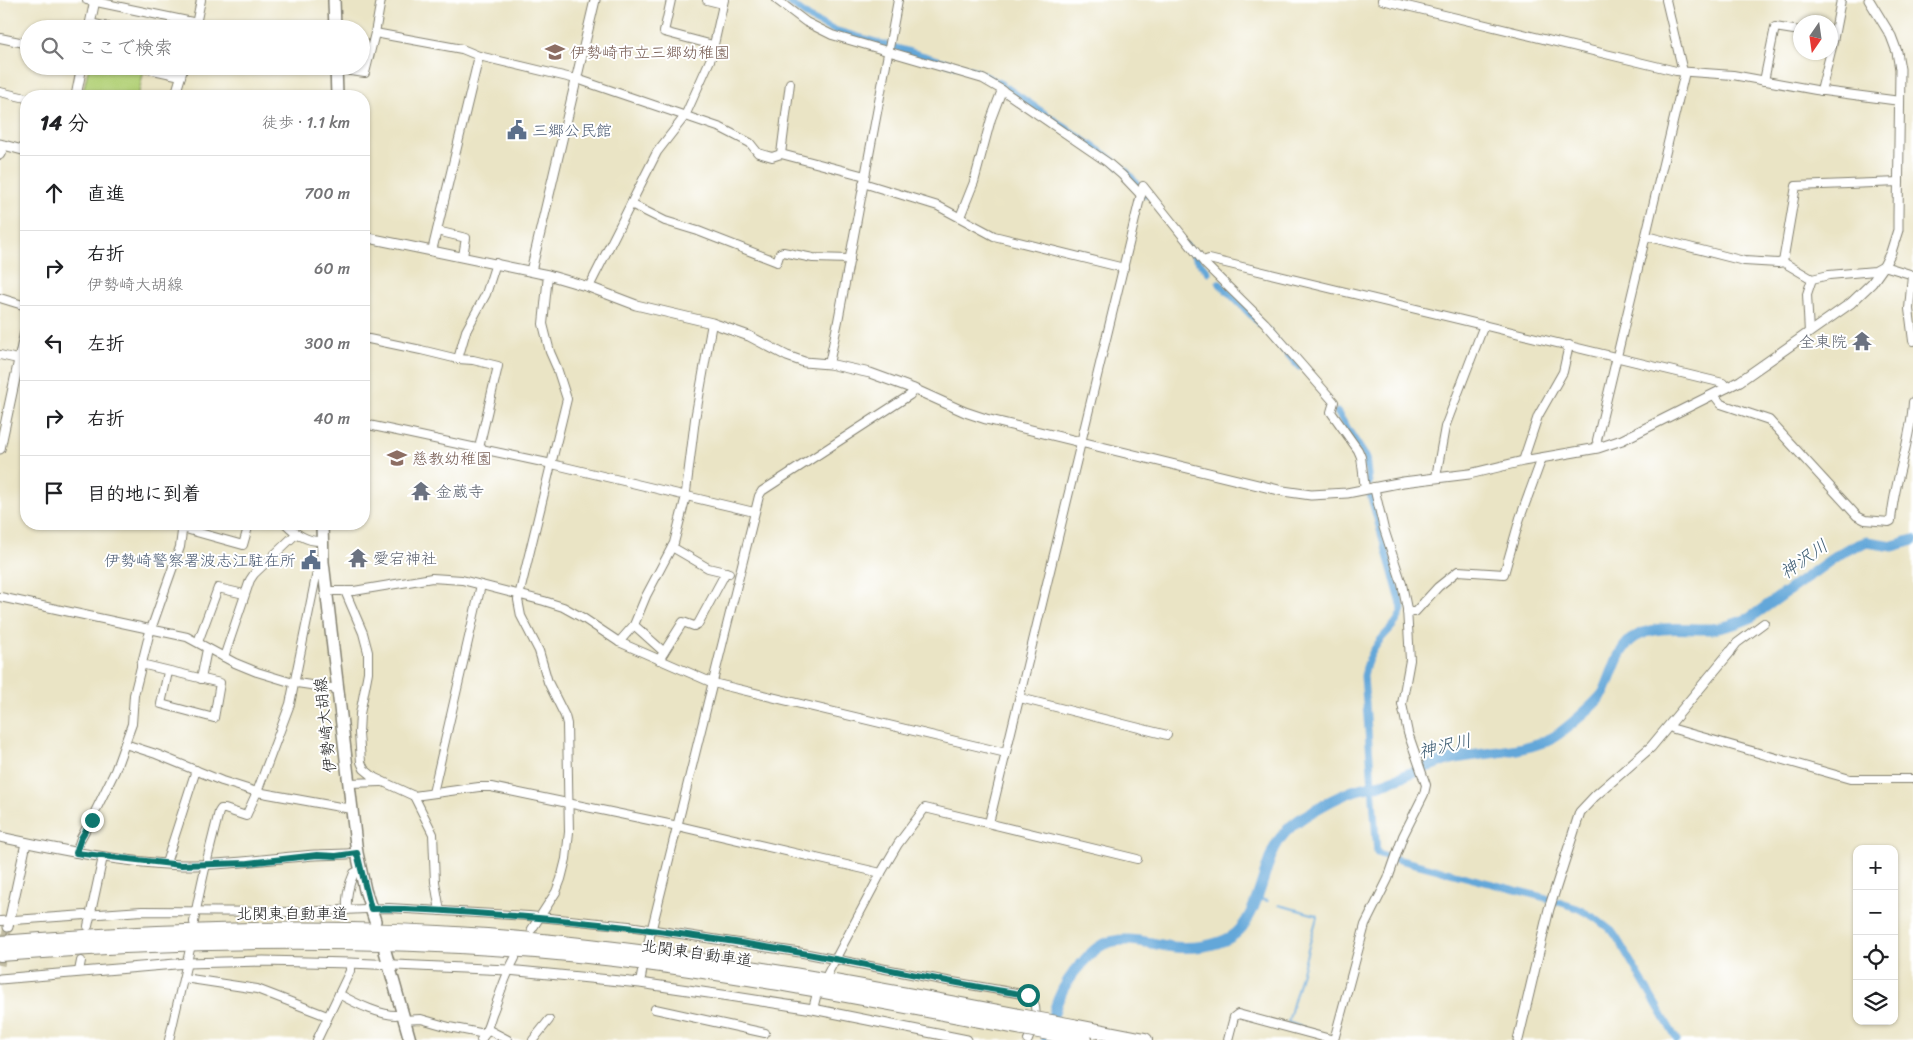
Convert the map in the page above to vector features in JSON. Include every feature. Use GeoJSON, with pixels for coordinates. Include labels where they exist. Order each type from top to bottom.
{"type":"FeatureCollection","features":[{"type":"Feature","properties":{"kind":"highway","name":"北関東自動車道"},"geometry":{"type":"LineString","coordinates":[[0,941],[243,930],[387,931],[486,936],[618,949],[850,984],[1025,1028]]}},
{"type":"Feature","properties":{"kind":"highway","name":"北関東自動車道"},"geometry":{"type":"LineString","coordinates":[[0,954],[108,946],[243,941],[428,944],[545,952],[727,975],[1025,1028],[1145,1040]]}},
{"type":"Feature","properties":{"kind":"highway"},"geometry":{"type":"LineString","coordinates":[[0,961],[108,946]]}},
{"type":"Feature","properties":{"kind":"highway","name":"北関東自動車道"},"geometry":{"type":"LineString","coordinates":[[1071,1032],[1085,1040]]}},
{"type":"Feature","properties":{"kind":"main road"},"geometry":{"type":"LineString","coordinates":[[334,0],[335,20]]}},
{"type":"Feature","properties":{"kind":"main road"},"geometry":{"type":"LineString","coordinates":[[336,75],[337,90]]}},
{"type":"Feature","properties":{"kind":"main road","name":"伊勢崎大胡線"},"geometry":{"type":"LineString","coordinates":[[322,530],[326,591],[351,809],[360,870],[375,921]]}},
{"type":"Feature","properties":{"kind":"main road"},"geometry":{"type":"LineString","coordinates":[[385,952],[410,1040]]}},
{"type":"Feature","properties":{"kind":"street"},"geometry":{"type":"LineString","coordinates":[[197,20],[202,0]]}},
{"type":"Feature","properties":{"kind":"street"},"geometry":{"type":"LineString","coordinates":[[370,55],[376,33],[381,0]]}},
{"type":"Feature","properties":{"kind":"street"},"geometry":{"type":"LineString","coordinates":[[531,271],[595,0]]}},
{"type":"Feature","properties":{"kind":"street"},"geometry":{"type":"LineString","coordinates":[[671,0],[664,32],[713,45]]}},
{"type":"Feature","properties":{"kind":"street"},"geometry":{"type":"LineString","coordinates":[[589,287],[657,152],[685,116],[711,58],[724,2],[707,0]]}},
{"type":"Feature","properties":{"kind":"street"},"geometry":{"type":"LineString","coordinates":[[777,0],[820,30],[888,52],[984,79],[1107,162],[1141,192]]}},
{"type":"Feature","properties":{"kind":"street"},"geometry":{"type":"LineString","coordinates":[[828,364],[838,322],[898,0]]}},
{"type":"Feature","properties":{"kind":"street"},"geometry":{"type":"LineString","coordinates":[[1382,0],[1676,71],[1718,73],[1821,91],[1900,101]]}},
{"type":"Feature","properties":{"kind":"street"},"geometry":{"type":"LineString","coordinates":[[1598,448],[1597,440],[1684,71],[1666,0]]}},
{"type":"Feature","properties":{"kind":"street"},"geometry":{"type":"LineString","coordinates":[[1837,15],[1841,0]]}},
{"type":"Feature","properties":{"kind":"street"},"geometry":{"type":"LineString","coordinates":[[370,238],[548,275],[589,287],[636,305],[712,323],[749,336],[787,356],[804,362],[828,364],[870,373],[914,389],[972,415],[1081,443],[1301,494],[1329,495],[1436,477],[1469,474],[1523,461],[1598,448],[1622,440],[1714,395],[1752,374],[1861,294],[1884,266],[1898,230],[1900,101],[1897,52],[1891,36],[1869,0]]}},
{"type":"Feature","properties":{"kind":"street"},"geometry":{"type":"LineString","coordinates":[[90,20],[92,1],[171,20]]}},
{"type":"Feature","properties":{"kind":"street"},"geometry":{"type":"LineString","coordinates":[[1764,80],[1775,27],[1793,30]]}},
{"type":"Feature","properties":{"kind":"street"},"geometry":{"type":"LineString","coordinates":[[376,33],[462,49],[478,56],[576,80],[721,128],[750,143],[758,153],[772,157],[781,154],[864,179],[938,206],[994,236],[1124,268]]}},
{"type":"Feature","properties":{"kind":"street"},"geometry":{"type":"LineString","coordinates":[[0,38],[20,42]]}},
{"type":"Feature","properties":{"kind":"street"},"geometry":{"type":"LineString","coordinates":[[432,250],[478,56]]}},
{"type":"Feature","properties":{"kind":"street"},"geometry":{"type":"LineString","coordinates":[[1821,91],[1827,60]]}},
{"type":"Feature","properties":{"kind":"street"},"geometry":{"type":"LineString","coordinates":[[77,90],[80,75]]}},
{"type":"Feature","properties":{"kind":"street"},"geometry":{"type":"LineString","coordinates":[[176,75],[181,76],[177,90]]}},
{"type":"Feature","properties":{"kind":"street"},"geometry":{"type":"LineString","coordinates":[[781,154],[790,83]]}},
{"type":"Feature","properties":{"kind":"street"},"geometry":{"type":"LineString","coordinates":[[960,217],[974,182],[991,119],[1002,90]]}},
{"type":"Feature","properties":{"kind":"street"},"geometry":{"type":"LineString","coordinates":[[0,92],[20,97]]}},
{"type":"Feature","properties":{"kind":"street"},"geometry":{"type":"LineString","coordinates":[[0,155],[2,144],[20,149]]}},
{"type":"Feature","properties":{"kind":"street"},"geometry":{"type":"LineString","coordinates":[[1783,262],[1796,186],[1899,182]]}},
{"type":"Feature","properties":{"kind":"street"},"geometry":{"type":"LineString","coordinates":[[989,823],[1143,186],[1203,261],[1265,323],[1334,402],[1331,412],[1361,457],[1364,489]]}},
{"type":"Feature","properties":{"kind":"street"},"geometry":{"type":"LineString","coordinates":[[631,204],[665,221],[698,231],[777,262],[780,253],[783,252],[814,258],[850,259]]}},
{"type":"Feature","properties":{"kind":"street"},"geometry":{"type":"LineString","coordinates":[[437,230],[466,238],[463,256]]}},
{"type":"Feature","properties":{"kind":"street"},"geometry":{"type":"LineString","coordinates":[[1646,236],[1744,261],[1783,262],[1812,279],[1829,275],[1875,271],[1884,266],[1912,275],[1909,309],[1913,341]]}},
{"type":"Feature","properties":{"kind":"street"},"geometry":{"type":"LineString","coordinates":[[1203,261],[1210,259],[1724,383],[1727,388]]}},
{"type":"Feature","properties":{"kind":"street"},"geometry":{"type":"LineString","coordinates":[[458,359],[466,331],[486,294],[496,263]]}},
{"type":"Feature","properties":{"kind":"street"},"geometry":{"type":"LineString","coordinates":[[532,929],[556,892],[563,872],[568,841],[565,716],[548,682],[539,651],[520,612],[518,600],[567,398],[550,352],[543,324],[548,275]]}},
{"type":"Feature","properties":{"kind":"street"},"geometry":{"type":"LineString","coordinates":[[1808,333],[1807,294],[1812,279]]}},
{"type":"Feature","properties":{"kind":"street"},"geometry":{"type":"LineString","coordinates":[[0,298],[20,304]]}},
{"type":"Feature","properties":{"kind":"street"},"geometry":{"type":"LineString","coordinates":[[619,642],[634,624],[646,596],[672,547],[686,496],[695,419],[712,323]]}},
{"type":"Feature","properties":{"kind":"street"},"geometry":{"type":"LineString","coordinates":[[1436,477],[1445,427],[1484,325]]}},
{"type":"Feature","properties":{"kind":"street"},"geometry":{"type":"LineString","coordinates":[[370,339],[498,366],[479,448]]}},
{"type":"Feature","properties":{"kind":"street"},"geometry":{"type":"LineString","coordinates":[[1523,461],[1527,443],[1538,416],[1563,372],[1569,346]]}},
{"type":"Feature","properties":{"kind":"street"},"geometry":{"type":"LineString","coordinates":[[0,356],[20,359]]}},
{"type":"Feature","properties":{"kind":"street"},"geometry":{"type":"LineString","coordinates":[[0,449],[20,372]]}},
{"type":"Feature","properties":{"kind":"street"},"geometry":{"type":"LineString","coordinates":[[648,944],[759,496],[762,491],[910,395],[914,389]]}},
{"type":"Feature","properties":{"kind":"street"},"geometry":{"type":"LineString","coordinates":[[1714,395],[1721,404],[1769,420],[1857,516],[1865,520],[1889,522],[1891,521],[1897,480],[1908,440],[1913,402]]}},
{"type":"Feature","properties":{"kind":"street"},"geometry":{"type":"LineString","coordinates":[[370,425],[552,464],[754,512]]}},
{"type":"Feature","properties":{"kind":"street"},"geometry":{"type":"LineString","coordinates":[[1407,612],[1415,612],[1438,587],[1458,571],[1504,574],[1520,518],[1542,458]]}},
{"type":"Feature","properties":{"kind":"street"},"geometry":{"type":"LineString","coordinates":[[1228,1040],[1234,1017],[1238,1014],[1334,1040],[1365,925],[1388,880],[1406,829],[1424,794],[1425,779],[1408,732],[1402,704],[1410,660],[1407,612],[1402,584],[1384,528],[1374,487]]}},
{"type":"Feature","properties":{"kind":"street"},"geometry":{"type":"LineString","coordinates":[[76,853],[81,838],[92,820],[115,771],[125,744],[132,720],[134,695],[141,664],[180,547],[182,530]]}},
{"type":"Feature","properties":{"kind":"street"},"geometry":{"type":"LineString","coordinates":[[195,530],[242,545],[247,530]]}},
{"type":"Feature","properties":{"kind":"street"},"geometry":{"type":"LineString","coordinates":[[292,530],[296,534],[316,542],[322,541]]}},
{"type":"Feature","properties":{"kind":"street"},"geometry":{"type":"LineString","coordinates":[[224,657],[244,594],[254,574],[296,534]]}},
{"type":"Feature","properties":{"kind":"street"},"geometry":{"type":"LineString","coordinates":[[672,547],[708,568],[739,576]]}},
{"type":"Feature","properties":{"kind":"street"},"geometry":{"type":"LineString","coordinates":[[194,922],[207,865],[207,857],[220,810],[226,809],[244,817],[257,792],[289,706],[318,567],[323,562]]}},
{"type":"Feature","properties":{"kind":"street"},"geometry":{"type":"LineString","coordinates":[[659,660],[683,622],[694,626],[698,624],[726,572]]}},
{"type":"Feature","properties":{"kind":"street"},"geometry":{"type":"LineString","coordinates":[[326,591],[345,591],[432,578],[454,579],[519,594],[552,603],[574,612],[619,642],[713,683],[1006,753]]}},
{"type":"Feature","properties":{"kind":"street"},"geometry":{"type":"LineString","coordinates":[[433,792],[481,585]]}},
{"type":"Feature","properties":{"kind":"street"},"geometry":{"type":"LineString","coordinates":[[198,642],[218,588],[244,594]]}},
{"type":"Feature","properties":{"kind":"street"},"geometry":{"type":"LineString","coordinates":[[345,591],[363,633],[368,652],[368,672],[359,727],[361,762],[370,775],[383,782],[414,796],[433,792],[485,787],[568,802],[881,874]]}},
{"type":"Feature","properties":{"kind":"street"},"geometry":{"type":"LineString","coordinates":[[0,598],[187,637],[257,672],[294,683],[338,689]]}},
{"type":"Feature","properties":{"kind":"street"},"geometry":{"type":"LineString","coordinates":[[1518,1040],[1551,901],[1580,812],[1595,796],[1647,752],[1670,727],[1737,644],[1764,623]]}},
{"type":"Feature","properties":{"kind":"street"},"geometry":{"type":"LineString","coordinates":[[634,624],[664,652]]}},
{"type":"Feature","properties":{"kind":"street"},"geometry":{"type":"LineString","coordinates":[[201,679],[208,649]]}},
{"type":"Feature","properties":{"kind":"street"},"geometry":{"type":"LineString","coordinates":[[141,664],[220,683],[214,718],[161,704],[168,672]]}},
{"type":"Feature","properties":{"kind":"street"},"geometry":{"type":"LineString","coordinates":[[1020,698],[1167,735]]}},
{"type":"Feature","properties":{"kind":"street"},"geometry":{"type":"LineString","coordinates":[[1670,727],[1674,730],[1850,779],[1913,779]]}},
{"type":"Feature","properties":{"kind":"street"},"geometry":{"type":"LineString","coordinates":[[125,744],[156,754],[222,781],[257,792],[351,809]]}},
{"type":"Feature","properties":{"kind":"street"},"geometry":{"type":"LineString","coordinates":[[166,863],[196,770]]}},
{"type":"Feature","properties":{"kind":"street"},"geometry":{"type":"LineString","coordinates":[[348,783],[383,782]]}},
{"type":"Feature","properties":{"kind":"street"},"geometry":{"type":"LineString","coordinates":[[414,796],[433,834],[435,882],[440,911]]}},
{"type":"Feature","properties":{"kind":"street"},"geometry":{"type":"LineString","coordinates":[[828,973],[898,844],[925,808],[1137,859]]}},
{"type":"Feature","properties":{"kind":"street"},"geometry":{"type":"LineString","coordinates":[[0,837],[103,857],[207,865],[357,853]]}},
{"type":"Feature","properties":{"kind":"street"},"geometry":{"type":"LineString","coordinates":[[26,843],[6,923],[142,911],[196,912],[224,910],[296,912],[371,909],[440,911],[540,918],[653,930],[803,953],[1028,995],[1035,1002],[1036,1008],[1025,1028]]}},
{"type":"Feature","properties":{"kind":"street"},"geometry":{"type":"LineString","coordinates":[[88,926],[103,857]]}},
{"type":"Feature","properties":{"kind":"street"},"geometry":{"type":"LineString","coordinates":[[347,910],[347,899],[351,882],[354,873],[360,870]]}},
{"type":"Feature","properties":{"kind":"street"},"geometry":{"type":"LineString","coordinates":[[170,1040],[190,949]]}},
{"type":"Feature","properties":{"kind":"street"},"geometry":{"type":"LineString","coordinates":[[484,1034],[508,970],[515,958]]}},
{"type":"Feature","properties":{"kind":"street"},"geometry":{"type":"LineString","coordinates":[[79,972],[81,961]]}},
{"type":"Feature","properties":{"kind":"street"},"geometry":{"type":"LineString","coordinates":[[0,979],[187,963],[263,961],[350,962],[508,970],[640,983],[813,1009],[967,1040]]}},
{"type":"Feature","properties":{"kind":"street"},"geometry":{"type":"LineString","coordinates":[[317,1040],[350,971],[350,962]]}},
{"type":"Feature","properties":{"kind":"street"},"geometry":{"type":"LineString","coordinates":[[640,983],[642,972]]}},
{"type":"Feature","properties":{"kind":"street"},"geometry":{"type":"LineString","coordinates":[[184,978],[257,989],[327,1016]]}},
{"type":"Feature","properties":{"kind":"street"},"geometry":{"type":"LineString","coordinates":[[339,994],[360,1005],[394,1016],[421,1019],[508,1040]]}},
{"type":"Feature","properties":{"kind":"street"},"geometry":{"type":"LineString","coordinates":[[813,1009],[816,997]]}},
{"type":"Feature","properties":{"kind":"street"},"geometry":{"type":"LineString","coordinates":[[655,1009],[764,1033]]}},
{"type":"Feature","properties":{"kind":"street"},"geometry":{"type":"LineString","coordinates":[[533,1040],[549,1020]]}},
{"type":"Feature","properties":{"kind":"green space"},"geometry":{"type":"Polygon","coordinates":[[[87,75],[143,75],[139,90],[83,90],[87,75]]]}},
{"type":"Feature","properties":{"kind":"waterway"},"geometry":{"type":"LineString","coordinates":[[786,0],[811,19],[831,29],[970,69],[1001,84]]}},
{"type":"Feature","properties":{"kind":"waterway"},"geometry":{"type":"LineString","coordinates":[[1007,88],[1107,156],[1126,171],[1145,194]]}},
{"type":"Feature","properties":{"kind":"waterway"},"geometry":{"type":"LineString","coordinates":[[1186,246],[1208,272]]}},
{"type":"Feature","properties":{"kind":"waterway"},"geometry":{"type":"LineString","coordinates":[[1219,283],[1259,323]]}},
{"type":"Feature","properties":{"kind":"waterway"},"geometry":{"type":"LineString","coordinates":[[1268,332],[1299,367]]}},
{"type":"Feature","properties":{"kind":"waterway"},"geometry":{"type":"LineString","coordinates":[[1337,412],[1366,457],[1369,483]]}},
{"type":"Feature","properties":{"kind":"waterway"},"geometry":{"type":"LineString","coordinates":[[1370,494],[1402,608],[1396,622],[1373,651],[1367,662],[1364,676],[1377,853],[1546,898],[1577,908],[1595,918],[1612,931],[1617,938],[1677,1040]]}},
{"type":"Feature","properties":{"kind":"waterway","name":"神沢川"},"geometry":{"type":"LineString","coordinates":[[1047,1040],[1055,1008],[1068,981],[1089,955],[1099,947],[1110,942],[1128,940],[1189,948],[1211,945],[1231,937],[1240,930],[1252,910],[1277,844],[1291,827],[1316,809],[1353,791],[1388,782],[1444,761],[1514,750],[1550,739],[1570,725],[1601,696],[1620,654],[1635,637],[1653,630],[1672,628],[1711,629],[1736,623],[1750,618],[1839,554],[1855,546],[1867,542],[1893,546],[1913,540]]}},
{"type":"Feature","properties":{"kind":"waterway"},"geometry":{"type":"LineString","coordinates":[[1256,898],[1268,901]]}},
{"type":"Feature","properties":{"kind":"waterway"},"geometry":{"type":"LineString","coordinates":[[1279,905],[1316,915],[1317,917],[1288,1022],[1309,1030]]}},
{"type":"Feature","properties":{"kind":"tunnel"},"geometry":{"type":"LineString","coordinates":[[0,965],[8,927]]}},
{"type":"Feature","properties":{"kind":"place","name":"伊勢崎市立三郷幼稚園"},"geometry":{"type":"Point","coordinates":[555,52]}},
{"type":"Feature","properties":{"kind":"place","name":"三郷公民館"},"geometry":{"type":"Point","coordinates":[517,130]}},
{"type":"Feature","properties":{"kind":"place","name":"全東院"},"geometry":{"type":"Point","coordinates":[1862,341]}},
{"type":"Feature","properties":{"kind":"place","name":"慈教幼稚園"},"geometry":{"type":"Point","coordinates":[397,458]}},
{"type":"Feature","properties":{"kind":"place","name":"金蔵寺"},"geometry":{"type":"Point","coordinates":[421,491]}},
{"type":"Feature","properties":{"kind":"place","name":"愛宕神社"},"geometry":{"type":"Point","coordinates":[358,558]}},
{"type":"Feature","properties":{"kind":"place","name":"伊勢崎警察署波志江駐在所"},"geometry":{"type":"Point","coordinates":[311,560]}},
{"type":"Feature","properties":{"kind":"route"},"geometry":{"type":"LineString","coordinates":[[92,820],[81,838],[76,853],[181,865],[207,865],[357,853],[371,909],[389,908],[530,916],[629,926],[803,953],[1028,995]]}}]}
